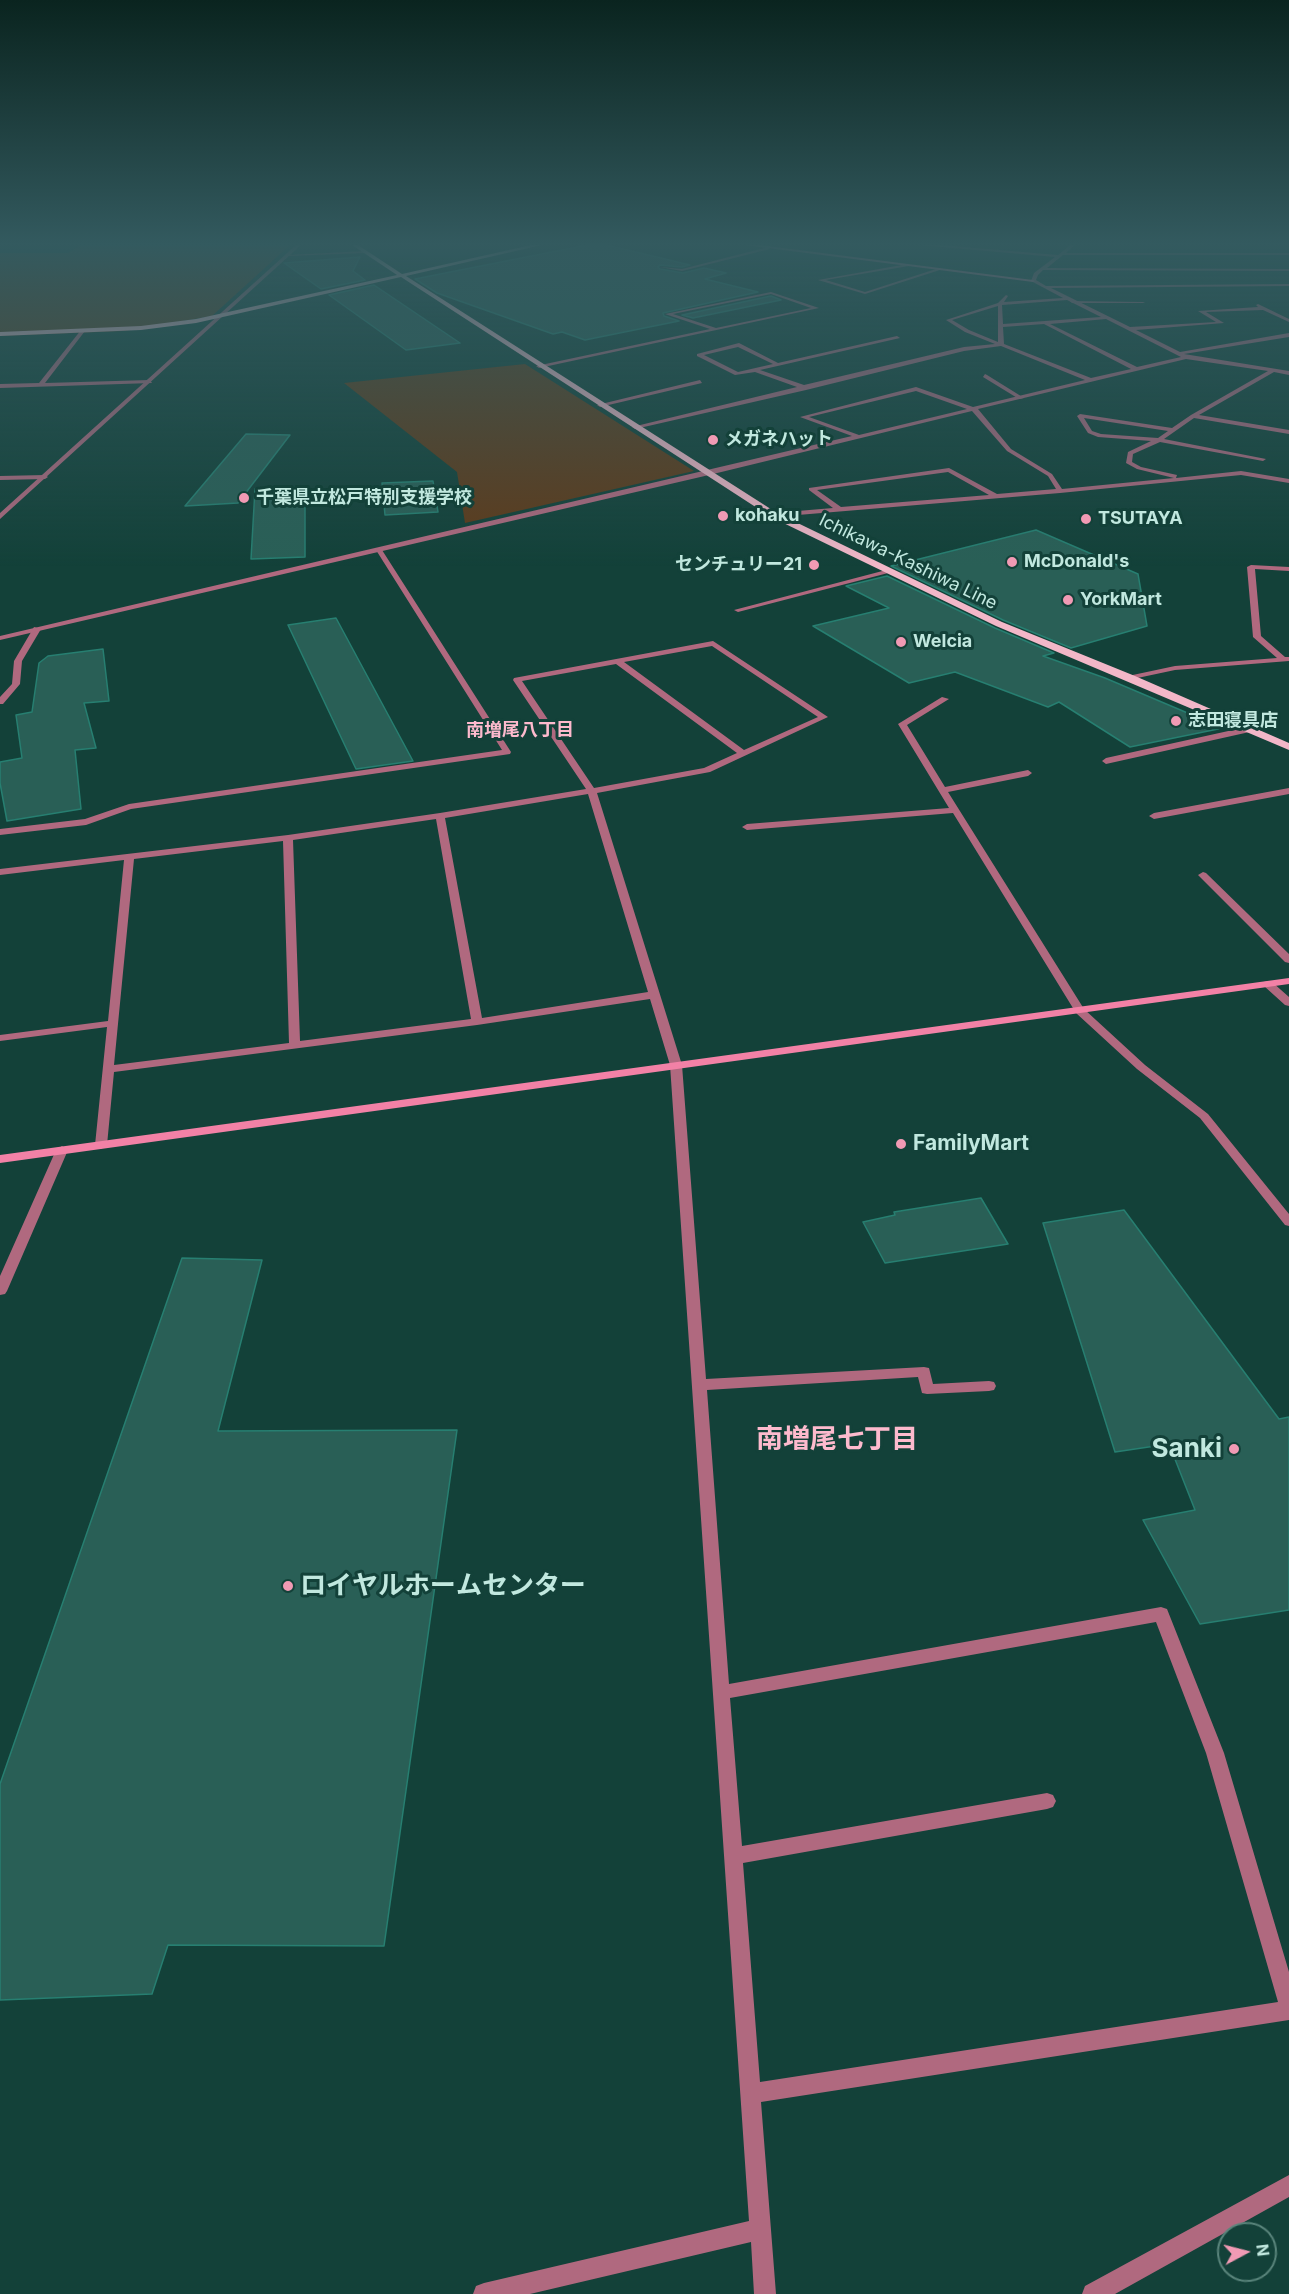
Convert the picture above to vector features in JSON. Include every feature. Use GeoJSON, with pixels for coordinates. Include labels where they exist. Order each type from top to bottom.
{"type":"FeatureCollection","features":[{"type":"Feature","properties":{"kind":"main road","name":"Ichikawa-Kashiwa Line"},"geometry":{"type":"LineString","coordinates":[[518,352],[774,515],[999,624],[1131,678],[1289,747]]}},
{"type":"Feature","properties":{"kind":"street"},"geometry":{"type":"LineString","coordinates":[[41,385],[67,352]]}},
{"type":"Feature","properties":{"kind":"street"},"geometry":{"type":"LineString","coordinates":[[0,517],[183,352]]}},
{"type":"Feature","properties":{"kind":"street"},"geometry":{"type":"LineString","coordinates":[[539,366],[607,352]]}},
{"type":"Feature","properties":{"kind":"street"},"geometry":{"type":"LineString","coordinates":[[711,352],[699,355],[737,374],[835,352]]}},
{"type":"Feature","properties":{"kind":"street"},"geometry":{"type":"LineString","coordinates":[[753,352],[778,365]]}},
{"type":"Feature","properties":{"kind":"street"},"geometry":{"type":"LineString","coordinates":[[635,427],[952,352]]}},
{"type":"Feature","properties":{"kind":"street"},"geometry":{"type":"LineString","coordinates":[[1019,352],[1093,381]]}},
{"type":"Feature","properties":{"kind":"street"},"geometry":{"type":"LineString","coordinates":[[1102,352],[1138,370]]}},
{"type":"Feature","properties":{"kind":"street"},"geometry":{"type":"LineString","coordinates":[[1173,352],[1186,357],[1289,372]]}},
{"type":"Feature","properties":{"kind":"street"},"geometry":{"type":"LineString","coordinates":[[1177,354],[1188,352]]}},
{"type":"Feature","properties":{"kind":"street"},"geometry":{"type":"LineString","coordinates":[[0,638],[975,410],[1186,357]]}},
{"type":"Feature","properties":{"kind":"street"},"geometry":{"type":"LineString","coordinates":[[1188,478],[1139,468],[1129,463],[1130,453],[1159,440],[1192,416],[1274,370]]}},
{"type":"Feature","properties":{"kind":"street"},"geometry":{"type":"LineString","coordinates":[[755,371],[806,388]]}},
{"type":"Feature","properties":{"kind":"street"},"geometry":{"type":"LineString","coordinates":[[985,376],[1021,398]]}},
{"type":"Feature","properties":{"kind":"street"},"geometry":{"type":"LineString","coordinates":[[0,386],[150,382]]}},
{"type":"Feature","properties":{"kind":"street"},"geometry":{"type":"LineString","coordinates":[[600,405],[700,382]]}},
{"type":"Feature","properties":{"kind":"street"},"geometry":{"type":"LineString","coordinates":[[859,437],[803,417],[916,389],[975,410],[1009,450],[1050,475],[1060,491]]}},
{"type":"Feature","properties":{"kind":"street"},"geometry":{"type":"LineString","coordinates":[[1173,430],[1080,416],[1090,432],[1100,436],[1159,440],[1263,459]]}},
{"type":"Feature","properties":{"kind":"street"},"geometry":{"type":"LineString","coordinates":[[1192,416],[1289,432]]}},
{"type":"Feature","properties":{"kind":"street"},"geometry":{"type":"LineString","coordinates":[[839,509],[811,489],[949,470],[995,496]]}},
{"type":"Feature","properties":{"kind":"street"},"geometry":{"type":"LineString","coordinates":[[774,515],[1241,473],[1289,481]]}},
{"type":"Feature","properties":{"kind":"street"},"geometry":{"type":"LineString","coordinates":[[0,478],[45,477]]}},
{"type":"Feature","properties":{"kind":"street"},"geometry":{"type":"LineString","coordinates":[[0,832],[86,822],[129,807],[507,752],[379,550]]}},
{"type":"Feature","properties":{"kind":"street"},"geometry":{"type":"LineString","coordinates":[[1287,661],[1257,637],[1251,567],[1289,570]]}},
{"type":"Feature","properties":{"kind":"street"},"geometry":{"type":"LineString","coordinates":[[738,610],[890,571]]}},
{"type":"Feature","properties":{"kind":"street"},"geometry":{"type":"LineString","coordinates":[[0,702],[16,684],[15,667],[37,629]]}},
{"type":"Feature","properties":{"kind":"street"},"geometry":{"type":"LineString","coordinates":[[0,872],[288,838],[440,816],[592,791],[707,770],[824,717],[713,643],[517,680],[592,791],[652,995],[676,1065],[765,2294]]}},
{"type":"Feature","properties":{"kind":"street"},"geometry":{"type":"LineString","coordinates":[[1131,678],[1175,668],[1287,661]]}},
{"type":"Feature","properties":{"kind":"street"},"geometry":{"type":"LineString","coordinates":[[619,662],[744,754]]}},
{"type":"Feature","properties":{"kind":"street"},"geometry":{"type":"LineString","coordinates":[[945,699],[902,724],[1080,1011],[1141,1067],[1204,1116],[1289,1222]]}},
{"type":"Feature","properties":{"kind":"street"},"geometry":{"type":"LineString","coordinates":[[1106,760],[1251,729]]}},
{"type":"Feature","properties":{"kind":"street"},"geometry":{"type":"LineString","coordinates":[[943,790],[1028,773]]}},
{"type":"Feature","properties":{"kind":"street"},"geometry":{"type":"LineString","coordinates":[[1154,816],[1289,791]]}},
{"type":"Feature","properties":{"kind":"street"},"geometry":{"type":"LineString","coordinates":[[747,827],[956,810]]}},
{"type":"Feature","properties":{"kind":"street"},"geometry":{"type":"LineString","coordinates":[[440,816],[477,1022]]}},
{"type":"Feature","properties":{"kind":"street"},"geometry":{"type":"LineString","coordinates":[[288,838],[295,1045]]}},
{"type":"Feature","properties":{"kind":"street"},"geometry":{"type":"LineString","coordinates":[[101,1145],[129,857]]}},
{"type":"Feature","properties":{"kind":"street"},"geometry":{"type":"LineString","coordinates":[[1203,875],[1289,960]]}},
{"type":"Feature","properties":{"kind":"street"},"geometry":{"type":"LineString","coordinates":[[0,1159],[1289,981]]}},
{"type":"Feature","properties":{"kind":"street"},"geometry":{"type":"LineString","coordinates":[[1268,984],[1289,1003]]}},
{"type":"Feature","properties":{"kind":"street"},"geometry":{"type":"LineString","coordinates":[[108,1069],[477,1022],[652,995]]}},
{"type":"Feature","properties":{"kind":"street"},"geometry":{"type":"LineString","coordinates":[[0,1038],[114,1023]]}},
{"type":"Feature","properties":{"kind":"street"},"geometry":{"type":"LineString","coordinates":[[0,1291],[62,1150]]}},
{"type":"Feature","properties":{"kind":"street"},"geometry":{"type":"LineString","coordinates":[[698,1385],[924,1372],[927,1389],[989,1386]]}},
{"type":"Feature","properties":{"kind":"street"},"geometry":{"type":"LineString","coordinates":[[721,1693],[1161,1614],[1215,1753],[1289,2005]]}},
{"type":"Feature","properties":{"kind":"street"},"geometry":{"type":"LineString","coordinates":[[733,1856],[1047,1801]]}},
{"type":"Feature","properties":{"kind":"street"},"geometry":{"type":"LineString","coordinates":[[750,2094],[1289,2010]]}},
{"type":"Feature","properties":{"kind":"street"},"geometry":{"type":"LineString","coordinates":[[1093,2294],[1289,2185]]}},
{"type":"Feature","properties":{"kind":"street"},"geometry":{"type":"LineString","coordinates":[[484,2294],[760,2229]]}},
{"type":"Feature","properties":{"kind":"shaded area"},"geometry":{"type":"Polygon","coordinates":[[[525,364],[694,471],[465,523],[457,472],[344,383],[525,364]]]}},
{"type":"Feature","properties":{"kind":"building"},"geometry":{"type":"Polygon","coordinates":[[[246,434],[290,435],[238,503],[185,506],[246,434]]]}},
{"type":"Feature","properties":{"kind":"building"},"geometry":{"type":"Polygon","coordinates":[[[433,481],[438,512],[385,515],[382,483],[433,481]]]}},
{"type":"Feature","properties":{"kind":"building"},"geometry":{"type":"Polygon","coordinates":[[[305,487],[305,557],[251,559],[255,489],[305,487]]]}},
{"type":"Feature","properties":{"kind":"building","name":"YorkMart"},"geometry":{"type":"Polygon","coordinates":[[[1036,530],[1138,574],[1147,626],[1071,648],[1003,620],[891,566],[1036,530]]]}},
{"type":"Feature","properties":{"kind":"building"},"geometry":{"type":"Polygon","coordinates":[[[887,576],[995,628],[1054,653],[1043,656],[1105,678],[1223,728],[1130,747],[1059,702],[1048,707],[955,672],[909,683],[813,626],[889,608],[846,586],[887,576]]]}},
{"type":"Feature","properties":{"kind":"building"},"geometry":{"type":"Polygon","coordinates":[[[336,618],[413,761],[356,769],[288,625],[336,618]]]}},
{"type":"Feature","properties":{"kind":"building"},"geometry":{"type":"Polygon","coordinates":[[[103,649],[109,701],[84,703],[96,748],[75,750],[81,809],[7,821],[0,783],[0,762],[22,758],[16,715],[32,712],[39,663],[48,656],[103,649]]]}},
{"type":"Feature","properties":{"kind":"building"},"geometry":{"type":"Polygon","coordinates":[[[981,1198],[1008,1244],[885,1263],[863,1222],[895,1215],[894,1212],[981,1198]]]}},
{"type":"Feature","properties":{"kind":"building"},"geometry":{"type":"Polygon","coordinates":[[[1124,1210],[1279,1419],[1289,1417],[1289,1610],[1200,1624],[1143,1520],[1195,1510],[1169,1444],[1115,1452],[1043,1223],[1124,1210]]]}},
{"type":"Feature","properties":{"kind":"building"},"geometry":{"type":"Polygon","coordinates":[[[182,1258],[262,1260],[218,1431],[457,1430],[384,1946],[168,1945],[152,1994],[0,2000],[0,1784],[182,1258]]]}},
{"type":"Feature","properties":{"kind":"place","name":"メガネハット"},"geometry":{"type":"Point","coordinates":[713,440]}},
{"type":"Feature","properties":{"kind":"place","name":"千葉県立松戸特別支援学校"},"geometry":{"type":"Point","coordinates":[244,498]}},
{"type":"Feature","properties":{"kind":"place","name":"kohaku"},"geometry":{"type":"Point","coordinates":[723,516]}},
{"type":"Feature","properties":{"kind":"place","name":"TSUTAYA"},"geometry":{"type":"Point","coordinates":[1086,519]}},
{"type":"Feature","properties":{"kind":"place","name":"McDonald's"},"geometry":{"type":"Point","coordinates":[1012,562]}},
{"type":"Feature","properties":{"kind":"place","name":"センチュリー21"},"geometry":{"type":"Point","coordinates":[814,565]}},
{"type":"Feature","properties":{"kind":"place","name":"YorkMart"},"geometry":{"type":"Point","coordinates":[1068,600]}},
{"type":"Feature","properties":{"kind":"place","name":"Welcia"},"geometry":{"type":"Point","coordinates":[901,642]}},
{"type":"Feature","properties":{"kind":"place","name":"志田寝具店"},"geometry":{"type":"Point","coordinates":[1176,721]}},
{"type":"Feature","properties":{"kind":"place","name":"FamilyMart"},"geometry":{"type":"Point","coordinates":[901,1144]}},
{"type":"Feature","properties":{"kind":"place","name":"Sanki"},"geometry":{"type":"Point","coordinates":[1234,1449]}},
{"type":"Feature","properties":{"kind":"place","name":"ロイヤルホームセンター"},"geometry":{"type":"Point","coordinates":[288,1586]}},
{"type":"Feature","properties":{"kind":"district","name":"南増尾八丁目"},"geometry":{"type":"Point","coordinates":[520,731]}},
{"type":"Feature","properties":{"kind":"district","name":"南増尾七丁目"},"geometry":{"type":"Point","coordinates":[837,1440]}}]}
